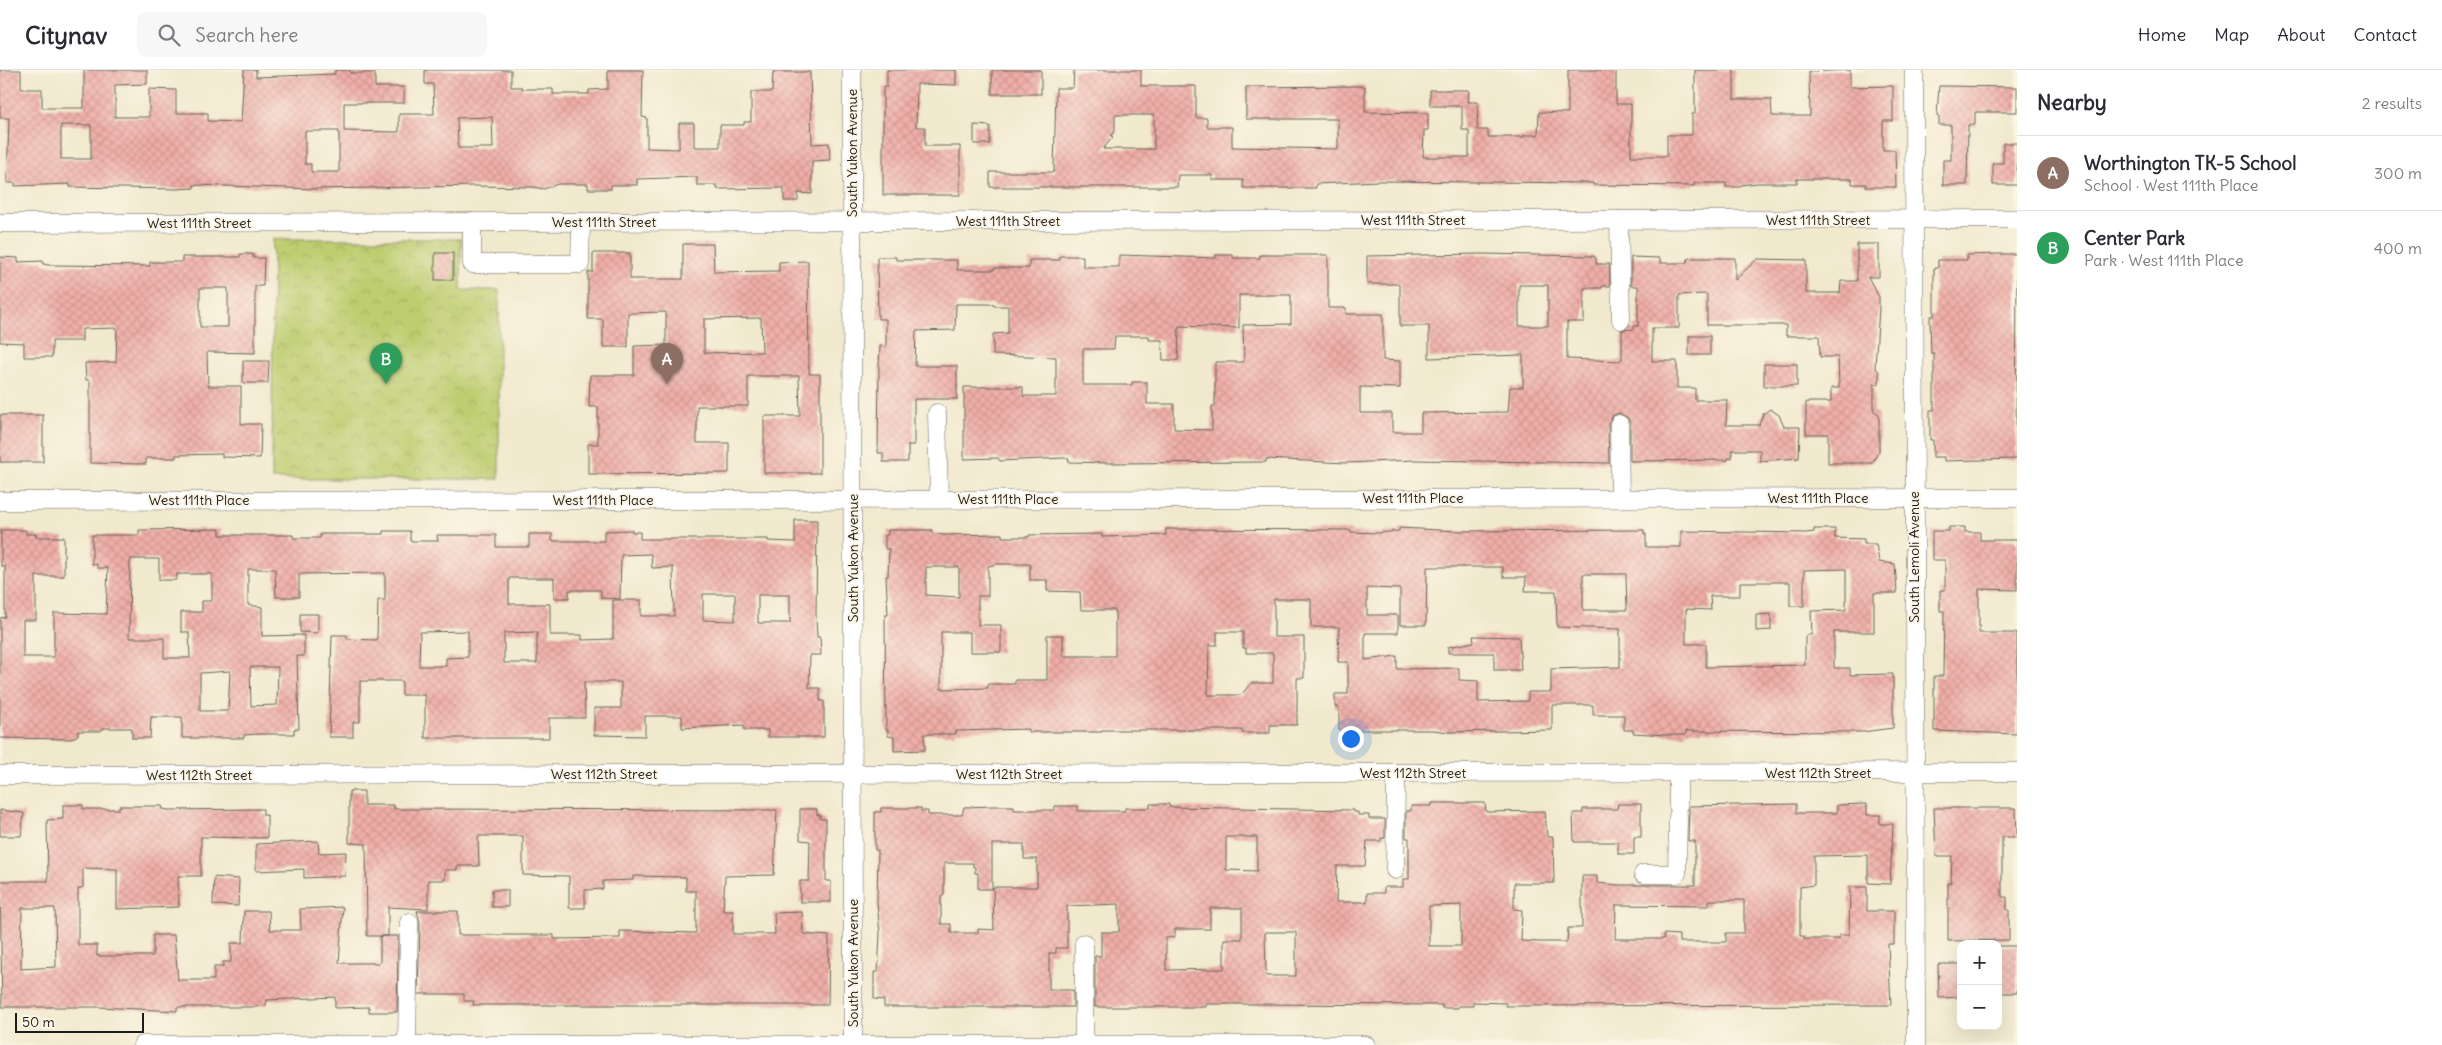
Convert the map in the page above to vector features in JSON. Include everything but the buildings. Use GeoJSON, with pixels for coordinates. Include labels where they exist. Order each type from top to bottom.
{"type":"FeatureCollection","features":[{"type":"Feature","properties":{"kind":"street","name":"South Yukon Avenue"},"geometry":{"type":"LineString","coordinates":[[852,70],[853,1044]]}},
{"type":"Feature","properties":{"kind":"street","name":"South Lemoli Avenue"},"geometry":{"type":"LineString","coordinates":[[1914,70],[1913,498],[1916,1045]]}},
{"type":"Feature","properties":{"kind":"street","name":"West 111th Street"},"geometry":{"type":"LineString","coordinates":[[0,223],[2017,219]]}},
{"type":"Feature","properties":{"kind":"street"},"geometry":{"type":"LineString","coordinates":[[1619,220],[1621,320]]}},
{"type":"Feature","properties":{"kind":"street"},"geometry":{"type":"LineString","coordinates":[[472,222],[472,264],[580,264],[581,222]]}},
{"type":"Feature","properties":{"kind":"street"},"geometry":{"type":"LineString","coordinates":[[937,413],[939,499]]}},
{"type":"Feature","properties":{"kind":"street"},"geometry":{"type":"LineString","coordinates":[[1619,424],[1620,498]]}},
{"type":"Feature","properties":{"kind":"street","name":"West 111th Place"},"geometry":{"type":"LineString","coordinates":[[0,501],[2017,498]]}},
{"type":"Feature","properties":{"kind":"street","name":"West 112th Street"},"geometry":{"type":"LineString","coordinates":[[0,775],[2017,772]]}},
{"type":"Feature","properties":{"kind":"street"},"geometry":{"type":"LineString","coordinates":[[1395,870],[1396,773]]}},
{"type":"Feature","properties":{"kind":"street"},"geometry":{"type":"LineString","coordinates":[[1643,874],[1677,874],[1678,773]]}},
{"type":"Feature","properties":{"kind":"street"},"geometry":{"type":"LineString","coordinates":[[407,1044],[410,922]]}},
{"type":"Feature","properties":{"kind":"street"},"geometry":{"type":"LineString","coordinates":[[1084,943],[1084,1044]]}},
{"type":"Feature","properties":{"kind":"street"},"geometry":{"type":"LineString","coordinates":[[142,1045],[1366,1045]]}},
{"type":"Feature","properties":{"kind":"green space"},"geometry":{"type":"Polygon","coordinates":[[[273,239],[461,239],[461,290],[499,290],[499,479],[272,479],[273,239]]]}},
{"type":"Feature","properties":{"kind":"place","name":"Center Park"},"geometry":{"type":"Point","coordinates":[386,384]}},
{"type":"Feature","properties":{"kind":"place","name":"Worthington TK-5 School"},"geometry":{"type":"Point","coordinates":[667,384]}}]}
